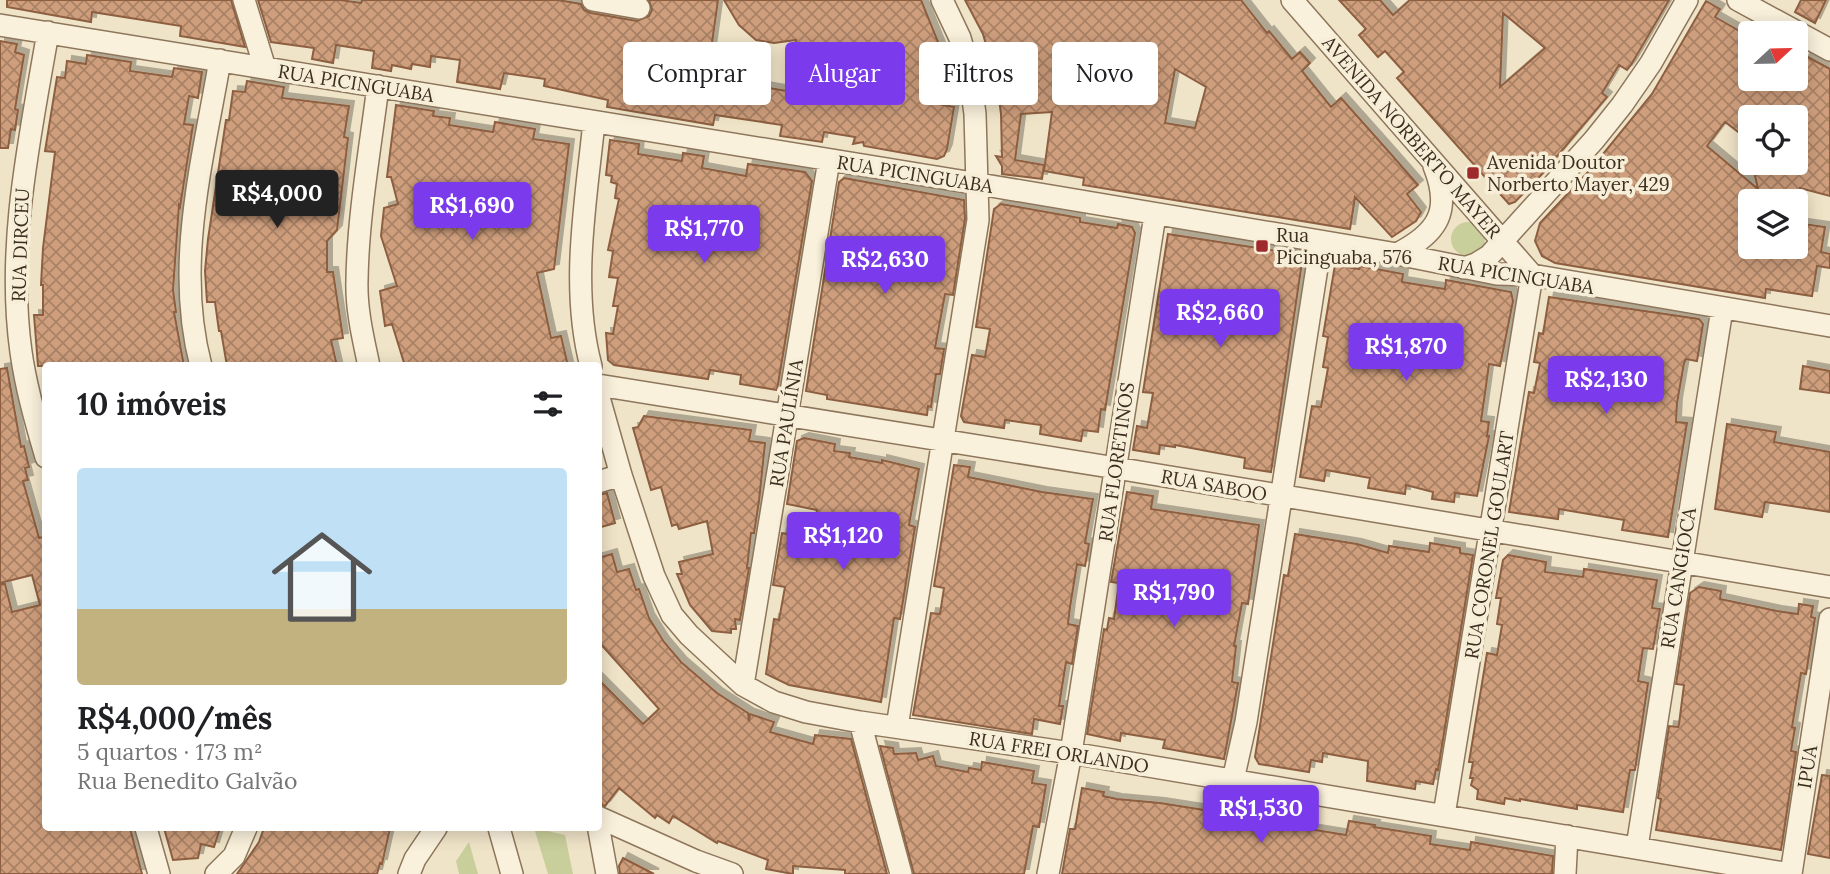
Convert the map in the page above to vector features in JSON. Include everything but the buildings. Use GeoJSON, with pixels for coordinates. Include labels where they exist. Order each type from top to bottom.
{"type":"FeatureCollection","features":[{"type":"Feature","properties":{"kind":"street"},"geometry":{"type":"LineString","coordinates":[[244,0],[265,68]]}},
{"type":"Feature","properties":{"kind":"street"},"geometry":{"type":"LineString","coordinates":[[593,0],[639,8]]}},
{"type":"Feature","properties":{"kind":"street"},"geometry":{"type":"LineString","coordinates":[[897,727],[978,220],[975,114],[969,70],[960,38],[942,0]]}},
{"type":"Feature","properties":{"kind":"street","name":"AVENIDA NORBERTO MAYER"},"geometry":{"type":"LineString","coordinates":[[1292,0],[1532,275]]}},
{"type":"Feature","properties":{"kind":"street"},"geometry":{"type":"LineString","coordinates":[[1464,268],[1489,256],[1594,140],[1651,63],[1687,0]]}},
{"type":"Feature","properties":{"kind":"street"},"geometry":{"type":"LineString","coordinates":[[1738,0],[1830,50]]}},
{"type":"Feature","properties":{"kind":"street","name":"RUA PICINGUABA"},"geometry":{"type":"LineString","coordinates":[[0,25],[979,184],[1397,254],[1497,274],[1532,275],[1830,326]]}},
{"type":"Feature","properties":{"kind":"street","name":"RUA DIRCEU"},"geometry":{"type":"LineString","coordinates":[[42,440],[21,353],[16,285],[22,184],[48,32]]}},
{"type":"Feature","properties":{"kind":"street"},"geometry":{"type":"LineString","coordinates":[[200,362],[196,349],[189,265],[192,224],[220,60]]}},
{"type":"Feature","properties":{"kind":"street"},"geometry":{"type":"LineString","coordinates":[[368,362],[356,282],[378,86]]}},
{"type":"Feature","properties":{"kind":"street"},"geometry":{"type":"LineString","coordinates":[[590,362],[586,348],[581,260],[594,122]]}},
{"type":"Feature","properties":{"kind":"street"},"geometry":{"type":"LineString","coordinates":[[1397,254],[1424,238],[1442,210],[1441,186],[1430,156]]}},
{"type":"Feature","properties":{"kind":"street","name":"RUA PAULÍNIA"},"geometry":{"type":"LineString","coordinates":[[743,685],[829,160]]}},
{"type":"Feature","properties":{"kind":"street","name":"RUA FLORETINOS"},"geometry":{"type":"LineString","coordinates":[[1048,874],[1071,753],[1155,215]]}},
{"type":"Feature","properties":{"kind":"street"},"geometry":{"type":"LineString","coordinates":[[1233,780],[1246,722],[1321,242]]}},
{"type":"Feature","properties":{"kind":"street","name":"RUA CORONEL GOULART"},"geometry":{"type":"LineString","coordinates":[[1444,815],[1532,275]]}},
{"type":"Feature","properties":{"kind":"street","name":"RUA CANGIOCA"},"geometry":{"type":"LineString","coordinates":[[1637,848],[1722,309]]}},
{"type":"Feature","properties":{"kind":"street","name":"RUA SABOO"},"geometry":{"type":"LineString","coordinates":[[602,385],[1830,587]]}},
{"type":"Feature","properties":{"kind":"street","name":"RUA FREI ORLANDO"},"geometry":{"type":"LineString","coordinates":[[602,408],[654,576],[672,615],[688,635],[743,685],[774,702],[806,712],[860,722],[1071,753],[1637,848],[1705,867],[1790,874]]}},
{"type":"Feature","properties":{"kind":"street"},"geometry":{"type":"LineString","coordinates":[[602,481],[621,475]]}},
{"type":"Feature","properties":{"kind":"street","name":"IPUA"},"geometry":{"type":"LineString","coordinates":[[1790,874],[1830,619]]}},
{"type":"Feature","properties":{"kind":"street"},"geometry":{"type":"LineString","coordinates":[[860,722],[901,874]]}},
{"type":"Feature","properties":{"kind":"street"},"geometry":{"type":"LineString","coordinates":[[602,819],[696,861],[732,874]]}},
{"type":"Feature","properties":{"kind":"street"},"geometry":{"type":"LineString","coordinates":[[147,831],[159,874]]}},
{"type":"Feature","properties":{"kind":"street"},"geometry":{"type":"LineString","coordinates":[[216,874],[234,856],[245,831]]}},
{"type":"Feature","properties":{"kind":"street"},"geometry":{"type":"LineString","coordinates":[[415,869],[434,831]]}},
{"type":"Feature","properties":{"kind":"street"},"geometry":{"type":"LineString","coordinates":[[500,831],[512,874]]}},
{"type":"Feature","properties":{"kind":"street"},"geometry":{"type":"LineString","coordinates":[[599,831],[607,874]]}},
{"type":"Feature","properties":{"kind":"street"},"geometry":{"type":"LineString","coordinates":[[1565,874],[1567,836]]}},
{"type":"Feature","properties":{"kind":"green space"},"geometry":{"type":"Polygon","coordinates":[[[1468,222],[1480,227],[1485,239],[1480,251],[1468,256],[1456,251],[1451,239],[1456,227],[1468,222]]]}},
{"type":"Feature","properties":{"kind":"green space"},"geometry":{"type":"Polygon","coordinates":[[[535,831],[565,835],[573,874],[548,874],[535,831]]]}},
{"type":"Feature","properties":{"kind":"green space"},"geometry":{"type":"Polygon","coordinates":[[[469,842],[478,874],[459,874],[456,861],[469,842]]]}},
{"type":"Feature","properties":{"kind":"place","name":"Avenida Doutor Norberto Mayer, 429"},"geometry":{"type":"Point","coordinates":[1473,173]}},
{"type":"Feature","properties":{"kind":"place","name":"Rua Picinguaba, 576"},"geometry":{"type":"Point","coordinates":[1262,246]}}]}
